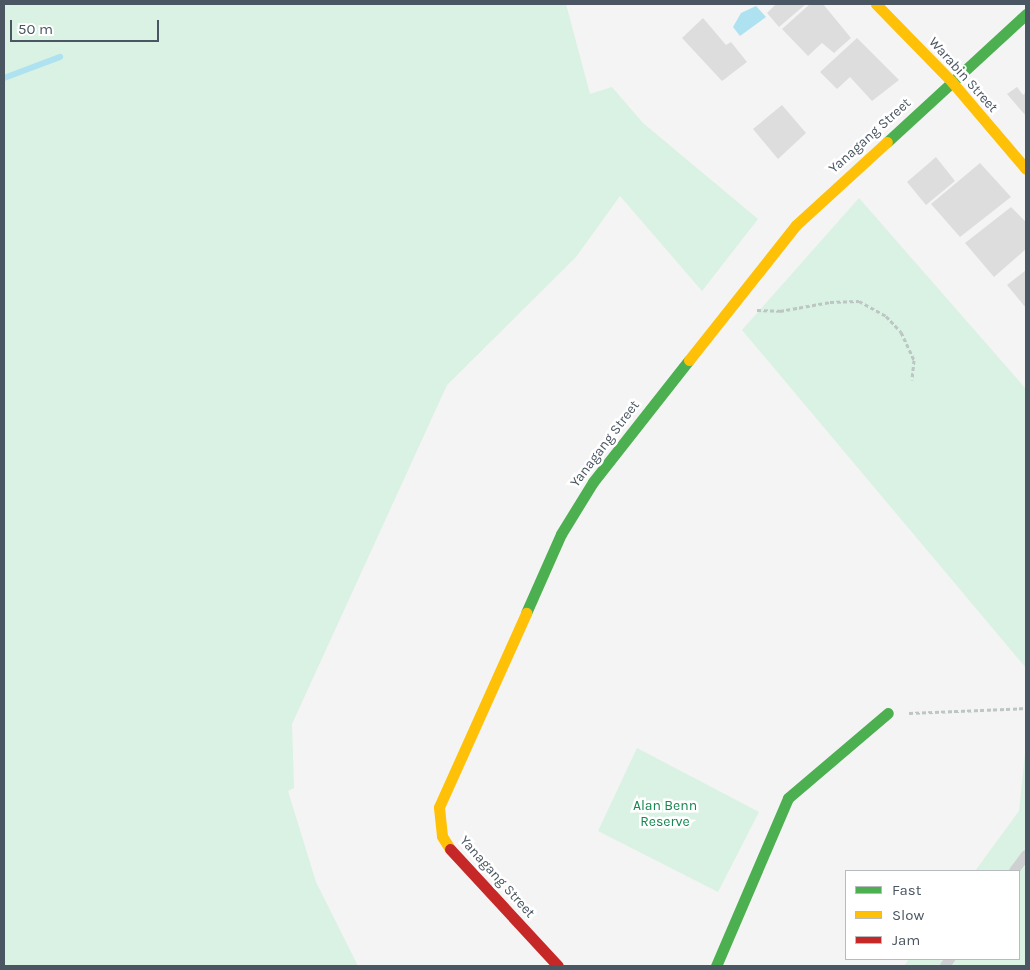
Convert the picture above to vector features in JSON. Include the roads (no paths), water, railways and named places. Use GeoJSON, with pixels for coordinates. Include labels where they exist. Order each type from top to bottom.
{"type":"FeatureCollection","features":[{"type":"Feature","properties":{"kind":"street","name":"Warabin Street"},"geometry":{"type":"LineString","coordinates":[[876,4],[952,82],[1026,168]]}},
{"type":"Feature","properties":{"kind":"street","name":"Yanagang Street"},"geometry":{"type":"LineString","coordinates":[[558,966],[457,859],[442,836],[438,807],[576,508],[729,308],[796,225],[1026,14]]}},
{"type":"Feature","properties":{"kind":"street"},"geometry":{"type":"LineString","coordinates":[[716,966],[788,798],[888,713]]}},
{"type":"Feature","properties":{"kind":"lane"},"geometry":{"type":"LineString","coordinates":[[1015,870],[1026,855]]}},
{"type":"Feature","properties":{"kind":"water"},"geometry":{"type":"Polygon","coordinates":[[[756,6],[766,17],[740,36],[733,27],[741,13],[756,6]]]}},
{"type":"Feature","properties":{"kind":"waterway"},"geometry":{"type":"LineString","coordinates":[[4,78],[60,57]]}},
{"type":"Feature","properties":{"kind":"park label","name":"Alan Benn Reserve"},"geometry":{"type":"Point","coordinates":[665,814]}}]}
